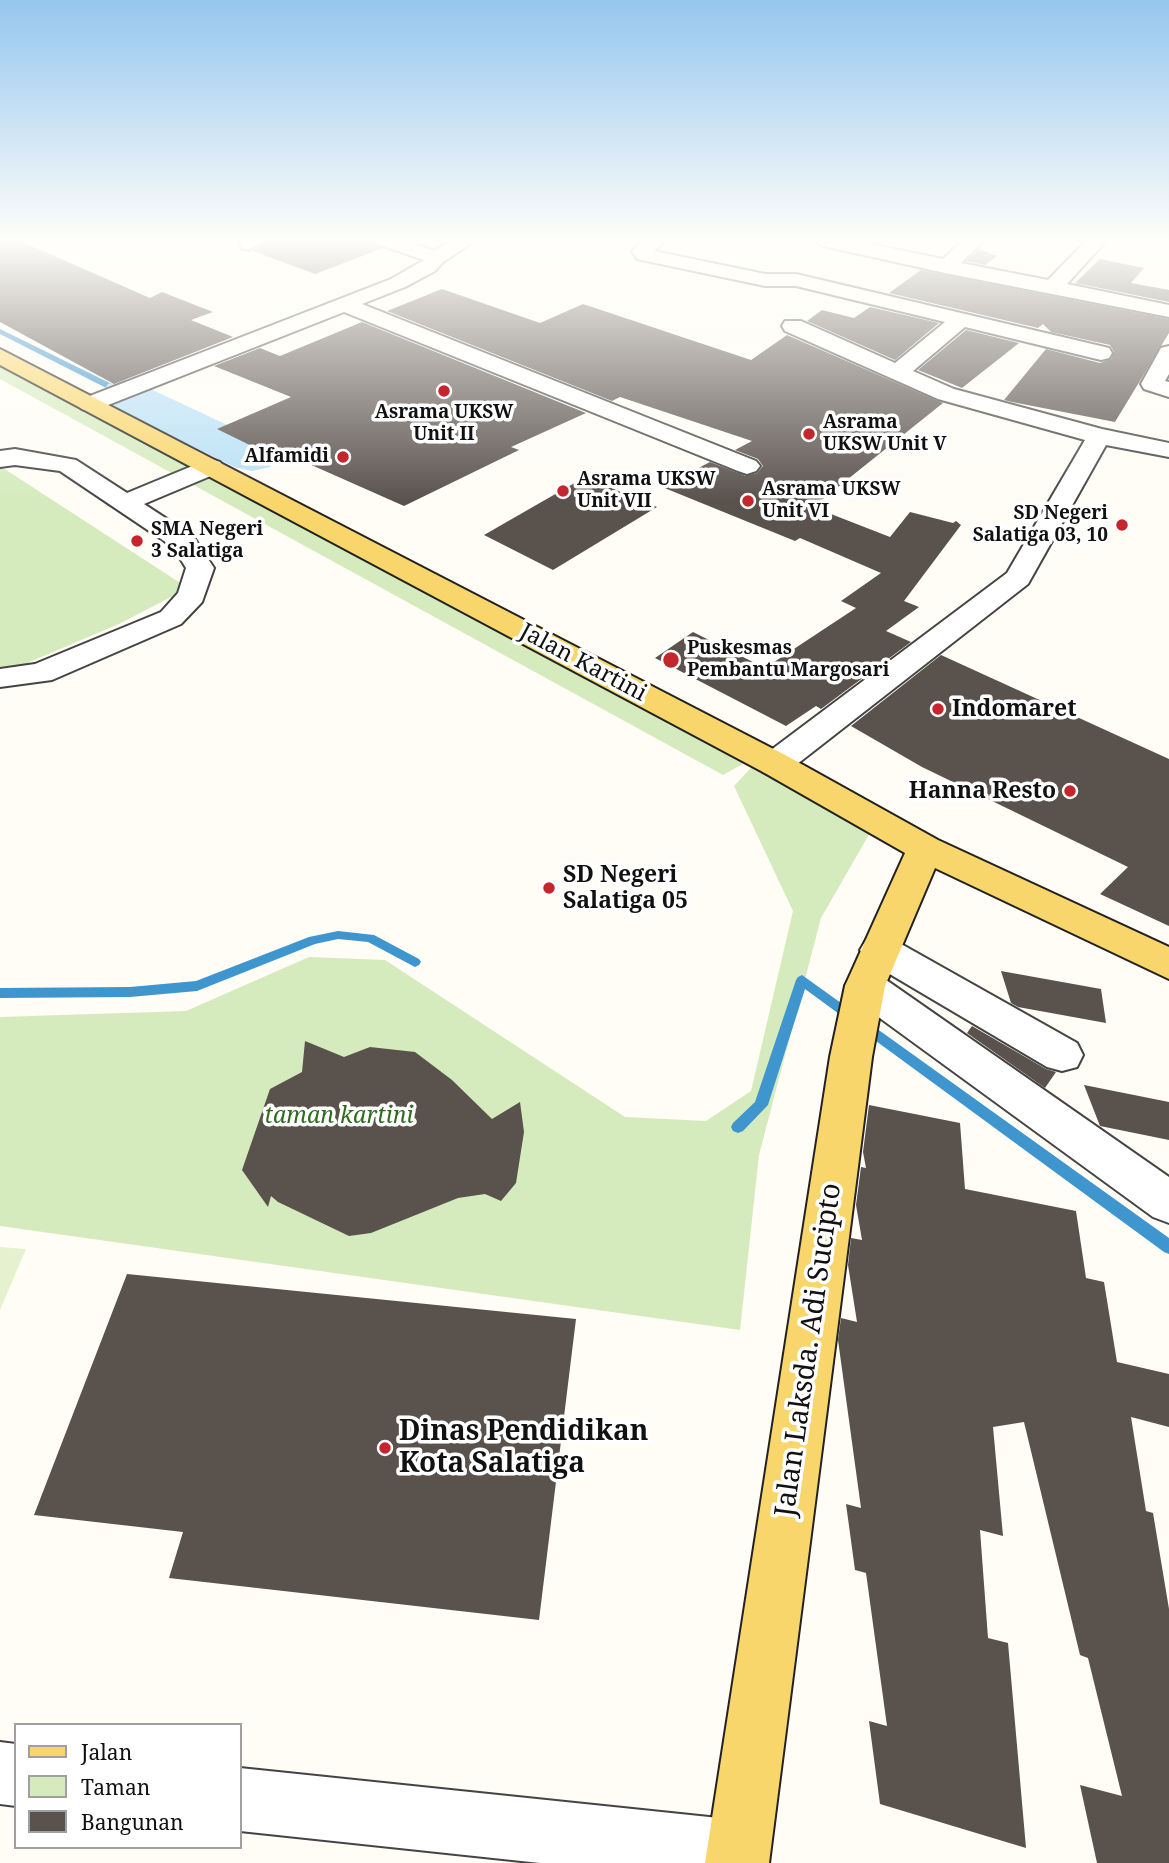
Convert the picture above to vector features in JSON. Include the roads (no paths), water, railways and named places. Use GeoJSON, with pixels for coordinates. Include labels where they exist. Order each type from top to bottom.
{"type":"FeatureCollection","features":[{"type":"Feature","properties":{"kind":"main road","name":"Jalan Kartini"},"geometry":{"type":"LineString","coordinates":[[0,356],[775,764],[925,849],[1169,964]]}},
{"type":"Feature","properties":{"kind":"main road","name":"Jalan Laksda. Adi Sucipto"},"geometry":{"type":"LineString","coordinates":[[737,1858],[851,1057],[870,975],[925,849]]}},
{"type":"Feature","properties":{"kind":"street"},"geometry":{"type":"LineString","coordinates":[[90,404],[285,327]]}},
{"type":"Feature","properties":{"kind":"street"},"geometry":{"type":"LineString","coordinates":[[400,327],[747,466]]}},
{"type":"Feature","properties":{"kind":"street"},"geometry":{"type":"LineString","coordinates":[[795,327],[946,394],[1099,436],[1169,450]]}},
{"type":"Feature","properties":{"kind":"street"},"geometry":{"type":"LineString","coordinates":[[899,371],[938,327]]}},
{"type":"Feature","properties":{"kind":"street"},"geometry":{"type":"LineString","coordinates":[[1021,327],[1101,353]]}},
{"type":"Feature","properties":{"kind":"street"},"geometry":{"type":"LineString","coordinates":[[1169,353],[1152,384],[1169,390]]}},
{"type":"Feature","properties":{"kind":"street"},"geometry":{"type":"LineString","coordinates":[[775,764],[1018,578],[1099,436]]}},
{"type":"Feature","properties":{"kind":"street"},"geometry":{"type":"LineString","coordinates":[[0,459],[15,457],[67,465],[127,502],[183,542],[200,568],[192,596],[171,618],[41,673],[0,678]]}},
{"type":"Feature","properties":{"kind":"street"},"geometry":{"type":"LineString","coordinates":[[127,502],[211,467]]}},
{"type":"Feature","properties":{"kind":"street"},"geometry":{"type":"LineString","coordinates":[[870,975],[1062,1055]]}},
{"type":"Feature","properties":{"kind":"street"},"geometry":{"type":"LineString","coordinates":[[870,975],[1169,1203]]}},
{"type":"Feature","properties":{"kind":"street"},"geometry":{"type":"LineString","coordinates":[[242,1799],[737,1858]]}},
{"type":"Feature","properties":{"kind":"waterway"},"geometry":{"type":"LineString","coordinates":[[0,331],[117,390]]}},
{"type":"Feature","properties":{"kind":"waterway"},"geometry":{"type":"LineString","coordinates":[[124,394],[252,456]]}},
{"type":"Feature","properties":{"kind":"waterway"},"geometry":{"type":"LineString","coordinates":[[0,993],[130,992],[197,986],[313,940],[338,935],[370,938],[415,962]]}},
{"type":"Feature","properties":{"kind":"waterway"},"geometry":{"type":"LineString","coordinates":[[738,1127],[761,1105],[802,980],[1169,1247]]}},
{"type":"Feature","properties":{"kind":"place","name":"Asrama UKSW Unit II"},"geometry":{"type":"Point","coordinates":[444,391]}},
{"type":"Feature","properties":{"kind":"place","name":"Asrama UKSW Unit V"},"geometry":{"type":"Point","coordinates":[809,434]}},
{"type":"Feature","properties":{"kind":"place","name":"Alfamidi"},"geometry":{"type":"Point","coordinates":[343,457]}},
{"type":"Feature","properties":{"kind":"place","name":"Asrama UKSW Unit VII"},"geometry":{"type":"Point","coordinates":[563,491]}},
{"type":"Feature","properties":{"kind":"place","name":"Asrama UKSW Unit VI"},"geometry":{"type":"Point","coordinates":[748,501]}},
{"type":"Feature","properties":{"kind":"place","name":"SD Negeri Salatiga 03, 10"},"geometry":{"type":"Point","coordinates":[1122,525]}},
{"type":"Feature","properties":{"kind":"place","name":"SMA Negeri 3 Salatiga"},"geometry":{"type":"Point","coordinates":[137,541]}},
{"type":"Feature","properties":{"kind":"place","name":"Puskesmas Pembantu Margosari"},"geometry":{"type":"Point","coordinates":[671,660]}},
{"type":"Feature","properties":{"kind":"place","name":"Indomaret"},"geometry":{"type":"Point","coordinates":[938,709]}},
{"type":"Feature","properties":{"kind":"place","name":"Hanna Resto"},"geometry":{"type":"Point","coordinates":[1070,791]}},
{"type":"Feature","properties":{"kind":"place","name":"SD Negeri Salatiga 05"},"geometry":{"type":"Point","coordinates":[549,888]}},
{"type":"Feature","properties":{"kind":"place","name":"Dinas Pendidikan Kota Salatiga"},"geometry":{"type":"Point","coordinates":[385,1448]}},
{"type":"Feature","properties":{"kind":"park label","name":"taman kartini"},"geometry":{"type":"Point","coordinates":[339,1116]}}]}
